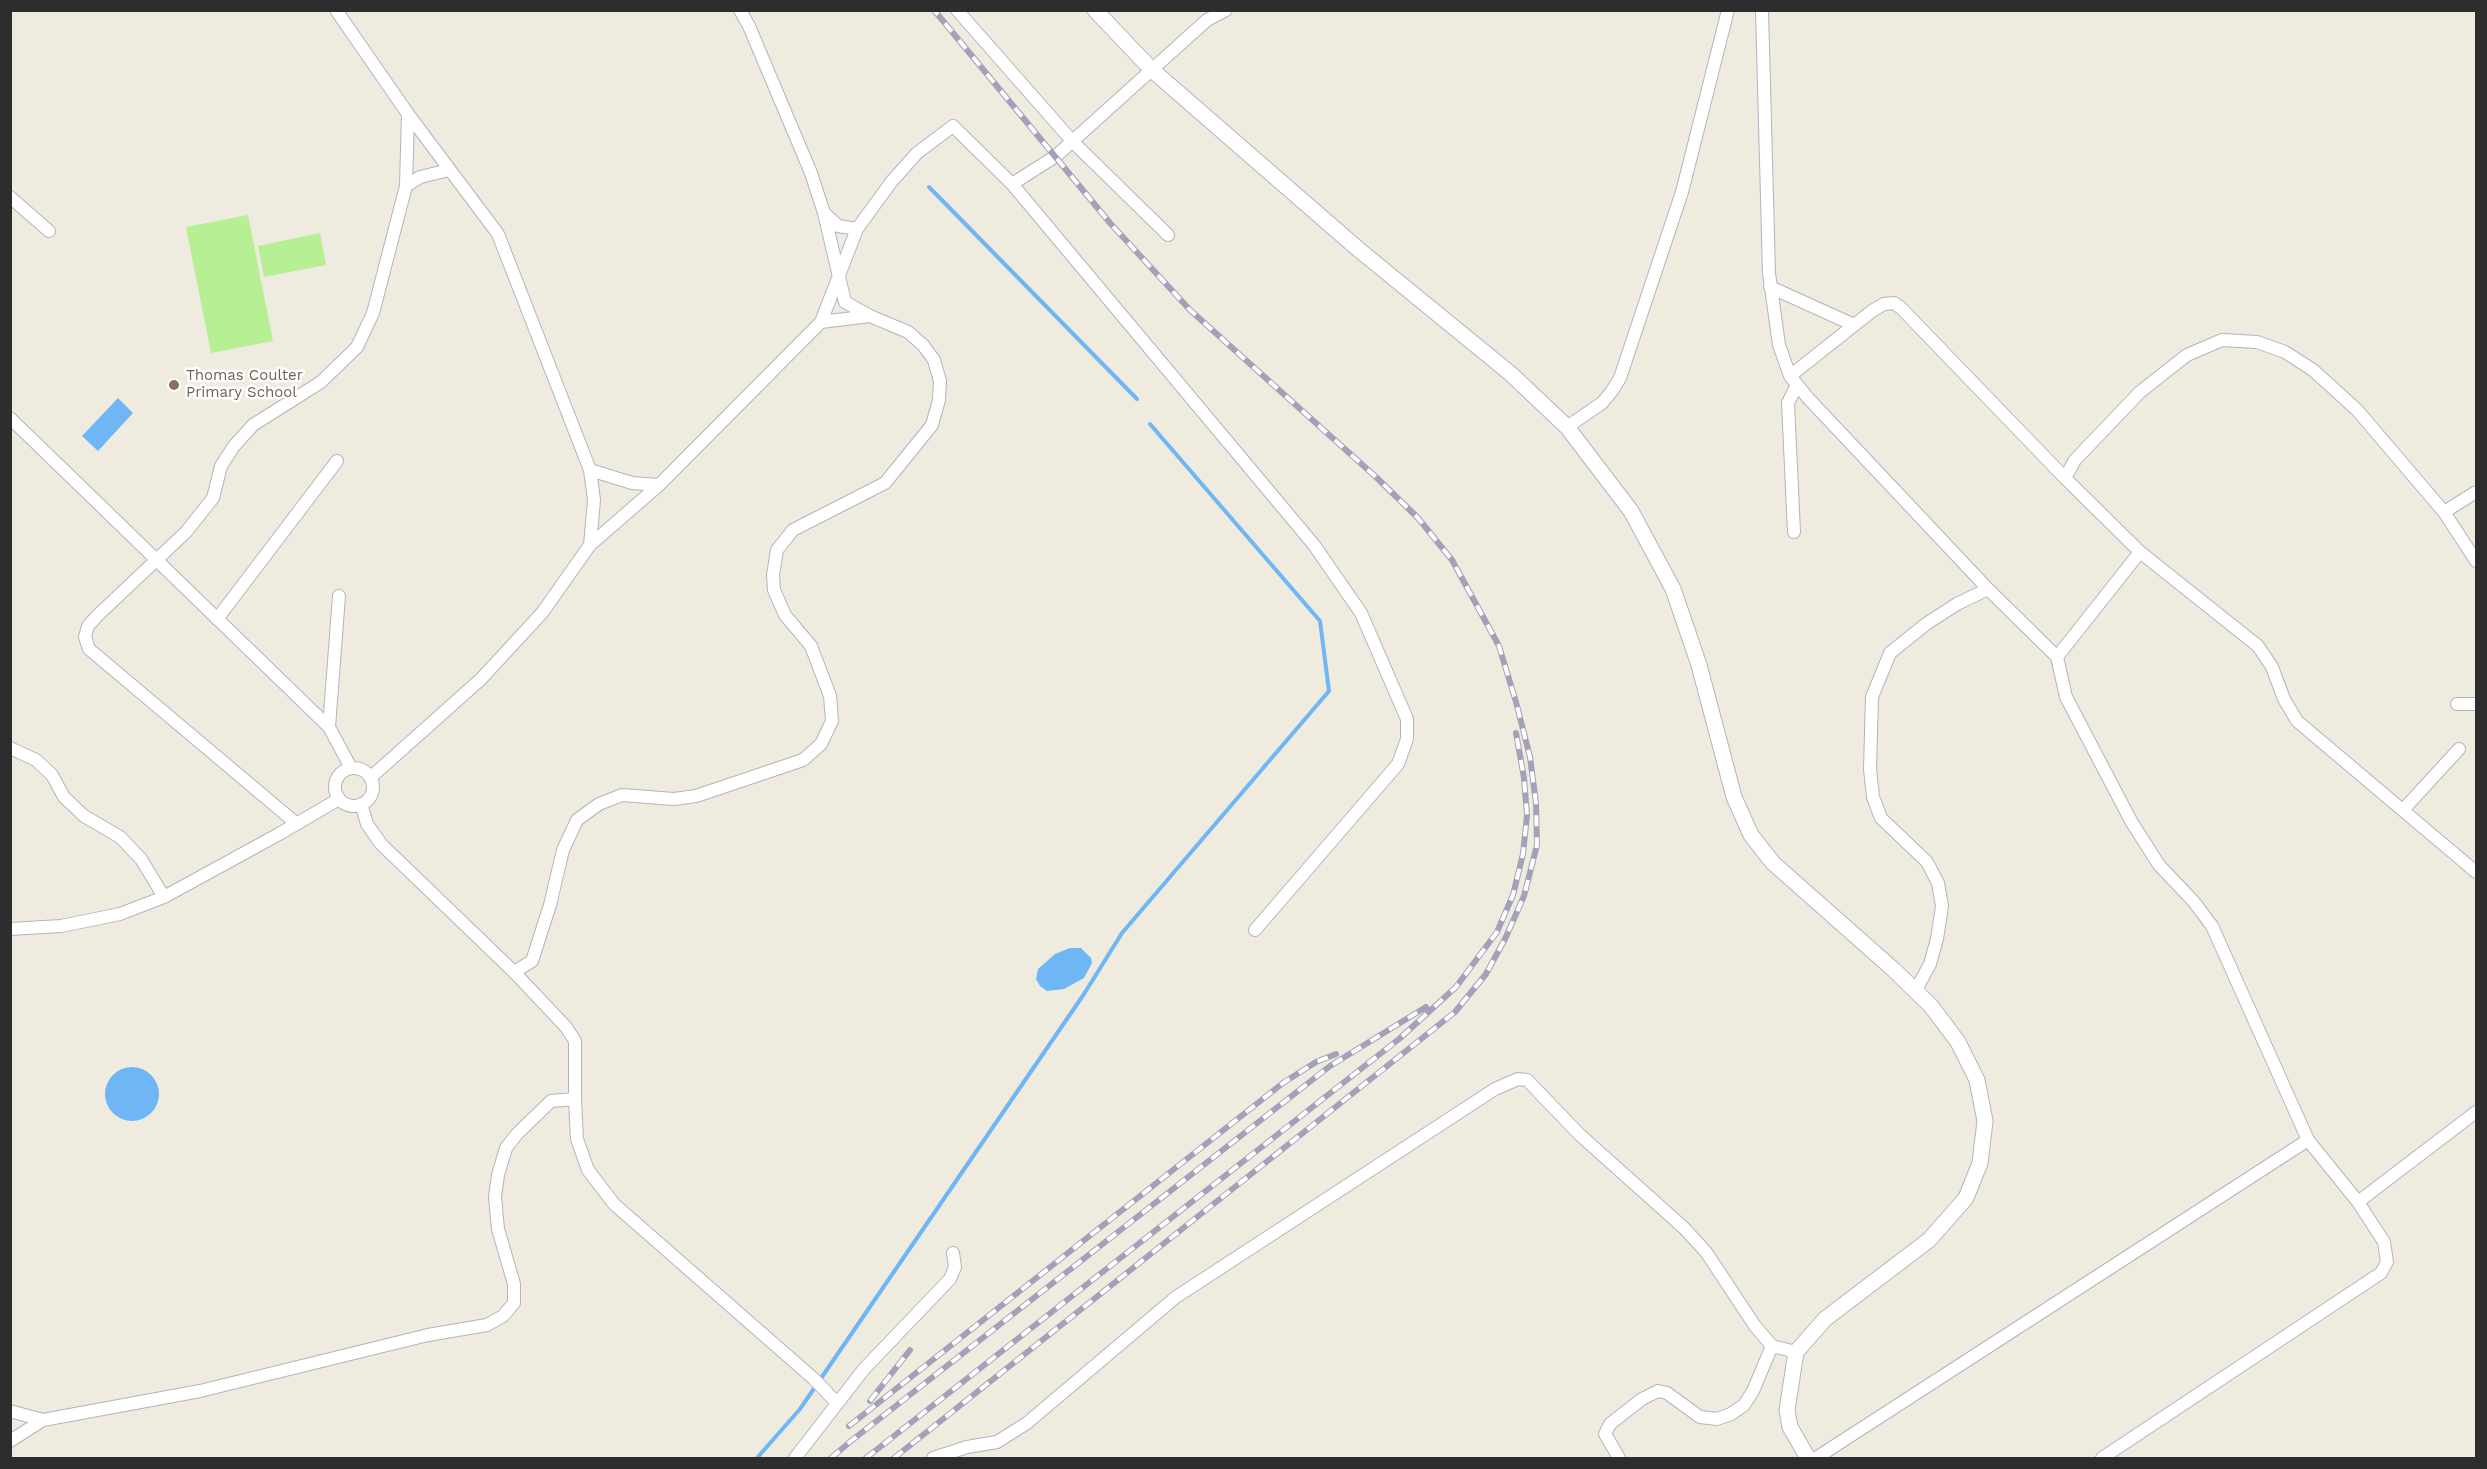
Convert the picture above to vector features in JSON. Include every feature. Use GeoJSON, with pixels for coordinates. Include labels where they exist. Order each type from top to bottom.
{"type":"FeatureCollection","features":[{"type":"Feature","properties":{"kind":"street"},"geometry":{"type":"LineString","coordinates":[[336,10],[408,114],[498,234],[590,470],[594,500],[590,545]]}},
{"type":"Feature","properties":{"kind":"street"},"geometry":{"type":"LineString","coordinates":[[514,972],[532,961],[550,905],[563,850],[577,820],[599,804],[622,795],[674,799],[696,796],[803,760],[821,744],[832,721],[831,696],[812,646],[786,615],[774,590],[772,575],[777,550],[793,530],[885,483],[932,425],[939,400],[940,381],[934,360],[923,345],[908,332],[870,316],[845,302],[824,213],[811,172],[749,26],[740,10]]}},
{"type":"Feature","properties":{"kind":"street"},"geometry":{"type":"LineString","coordinates":[[957,10],[1073,142],[1168,235]]}},
{"type":"Feature","properties":{"kind":"street"},"geometry":{"type":"LineString","coordinates":[[1095,10],[1152,70],[1358,249],[1511,375],[1567,427],[1631,511],[1673,590],[1699,665],[1734,797],[1751,835],[1773,862],[1931,1006],[1958,1042],[1977,1080],[1985,1121],[1980,1164],[1966,1198],[1929,1240],[1825,1319],[1796,1352],[1789,1385],[1787,1410],[1790,1426],[1808,1458]]}},
{"type":"Feature","properties":{"kind":"street"},"geometry":{"type":"LineString","coordinates":[[1012,184],[1056,156],[1207,20],[1226,10]]}},
{"type":"Feature","properties":{"kind":"street"},"geometry":{"type":"LineString","coordinates":[[1567,427],[1602,403],[1620,378],[1682,192],[1728,10]]}},
{"type":"Feature","properties":{"kind":"street"},"geometry":{"type":"LineString","coordinates":[[1764,12],[1770,287],[1779,345],[1794,381],[1988,589],[2057,657],[2066,697],[2131,821],[2159,864],[2194,902],[2212,926],[2308,1140],[2358,1202],[2384,1242],[2387,1262],[2381,1273],[2102,1458]]}},
{"type":"Feature","properties":{"kind":"street"},"geometry":{"type":"LineString","coordinates":[[297,824],[89,649],[85,638],[88,626],[186,532],[213,498],[221,466],[234,446],[253,425],[321,382],[357,347],[373,313],[406,186],[408,114]]}},
{"type":"Feature","properties":{"kind":"street"},"geometry":{"type":"LineString","coordinates":[[370,778],[481,679],[542,613],[590,545],[659,485],[821,322],[857,230],[891,181],[917,153],[953,126],[1012,184],[1314,545],[1361,614],[1407,719],[1407,739],[1398,764],[1255,930]]}},
{"type":"Feature","properties":{"kind":"street"},"geometry":{"type":"LineString","coordinates":[[406,186],[420,177],[449,170]]}},
{"type":"Feature","properties":{"kind":"street"},"geometry":{"type":"LineString","coordinates":[[10,197],[49,231]]}},
{"type":"Feature","properties":{"kind":"street"},"geometry":{"type":"LineString","coordinates":[[824,213],[838,226],[857,230]]}},
{"type":"Feature","properties":{"kind":"street"},"geometry":{"type":"LineString","coordinates":[[1770,287],[1854,325]]}},
{"type":"Feature","properties":{"kind":"street"},"geometry":{"type":"LineString","coordinates":[[1794,532],[1788,403],[1794,381],[1854,325],[1884,304],[1894,303],[2140,552],[2258,646],[2272,668],[2284,699],[2297,721],[2476,872]]}},
{"type":"Feature","properties":{"kind":"street"},"geometry":{"type":"LineString","coordinates":[[821,322],[870,316]]}},
{"type":"Feature","properties":{"kind":"street"},"geometry":{"type":"LineString","coordinates":[[2065,478],[2075,460],[2140,392],[2187,355],[2222,340],[2257,342],[2285,351],[2322,378],[2356,410],[2444,513],[2476,561]]}},
{"type":"Feature","properties":{"kind":"street"},"geometry":{"type":"LineString","coordinates":[[10,418],[329,727],[351,768]]}},
{"type":"Feature","properties":{"kind":"street"},"geometry":{"type":"LineString","coordinates":[[217,619],[337,461]]}},
{"type":"Feature","properties":{"kind":"street"},"geometry":{"type":"LineString","coordinates":[[590,470],[632,483],[659,485]]}},
{"type":"Feature","properties":{"kind":"street"},"geometry":{"type":"LineString","coordinates":[[2444,513],[2476,492]]}},
{"type":"Feature","properties":{"kind":"street"},"geometry":{"type":"LineString","coordinates":[[2057,657],[2140,552]]}},
{"type":"Feature","properties":{"kind":"street"},"geometry":{"type":"LineString","coordinates":[[1916,990],[1930,964],[1942,906],[1938,883],[1927,862],[1881,818],[1873,797],[1870,769],[1872,697],[1890,653],[1926,624],[1957,604],[1988,589]]}},
{"type":"Feature","properties":{"kind":"street"},"geometry":{"type":"LineString","coordinates":[[329,727],[339,596]]}},
{"type":"Feature","properties":{"kind":"street"},"geometry":{"type":"LineString","coordinates":[[2457,704],[2476,704]]}},
{"type":"Feature","properties":{"kind":"street"},"geometry":{"type":"LineString","coordinates":[[10,748],[36,760],[52,775],[64,797],[84,816],[120,837],[141,859],[164,897]]}},
{"type":"Feature","properties":{"kind":"street"},"geometry":{"type":"LineString","coordinates":[[2403,810],[2459,748]]}},
{"type":"Feature","properties":{"kind":"street"},"geometry":{"type":"LineString","coordinates":[[351,768],[362,770],[370,778],[372,794],[361,804],[349,805],[339,799],[335,787],[336,780],[344,770],[351,768]]}},
{"type":"Feature","properties":{"kind":"street"},"geometry":{"type":"LineString","coordinates":[[10,929],[61,926],[120,914],[164,897],[339,799]]}},
{"type":"Feature","properties":{"kind":"street"},"geometry":{"type":"LineString","coordinates":[[361,804],[367,824],[381,844],[514,972],[566,1027],[575,1041],[577,1139],[588,1170],[614,1204],[814,1378],[836,1402]]}},
{"type":"Feature","properties":{"kind":"street"},"geometry":{"type":"LineString","coordinates":[[933,1458],[967,1447],[997,1442],[1027,1423],[1176,1297],[1495,1089],[1518,1079],[1527,1080],[1580,1135],[1684,1228],[1706,1252],[1755,1326],[1772,1346],[1796,1352]]}},
{"type":"Feature","properties":{"kind":"street"},"geometry":{"type":"LineString","coordinates":[[10,1441],[43,1420],[200,1391],[428,1335],[487,1325],[503,1316],[514,1303],[514,1284],[498,1229],[495,1197],[498,1175],[506,1148],[523,1127],[551,1101],[575,1099]]}},
{"type":"Feature","properties":{"kind":"street"},"geometry":{"type":"LineString","coordinates":[[2358,1202],[2476,1112]]}},
{"type":"Feature","properties":{"kind":"street"},"geometry":{"type":"LineString","coordinates":[[1816,1458],[2308,1140]]}},
{"type":"Feature","properties":{"kind":"street"},"geometry":{"type":"LineString","coordinates":[[795,1458],[864,1368],[950,1279],[955,1267],[953,1252]]}},
{"type":"Feature","properties":{"kind":"street"},"geometry":{"type":"LineString","coordinates":[[1619,1458],[1605,1434],[1610,1424],[1642,1399],[1658,1391],[1667,1393],[1700,1417],[1717,1419],[1731,1414],[1744,1405],[1753,1391],[1772,1346]]}},
{"type":"Feature","properties":{"kind":"street"},"geometry":{"type":"LineString","coordinates":[[10,1411],[43,1420]]}},
{"type":"Feature","properties":{"kind":"green space"},"geometry":{"type":"Polygon","coordinates":[[[248,215],[273,341],[211,353],[186,227],[248,215]]]}},
{"type":"Feature","properties":{"kind":"green space"},"geometry":{"type":"Polygon","coordinates":[[[320,233],[326,265],[264,277],[258,246],[320,233]]]}},
{"type":"Feature","properties":{"kind":"water"},"geometry":{"type":"Polygon","coordinates":[[[118,398],[133,413],[98,451],[82,436],[118,398]]]}},
{"type":"Feature","properties":{"kind":"water"},"geometry":{"type":"Polygon","coordinates":[[[1070,948],[1081,948],[1091,958],[1092,963],[1084,978],[1064,989],[1047,991],[1036,979],[1038,969],[1055,954],[1070,948]]]}},
{"type":"Feature","properties":{"kind":"water"},"geometry":{"type":"Polygon","coordinates":[[[132,1067],[142,1069],[151,1075],[157,1084],[159,1094],[157,1104],[151,1113],[142,1119],[132,1121],[122,1119],[113,1113],[107,1104],[105,1094],[107,1084],[113,1075],[122,1069],[132,1067]]]}},
{"type":"Feature","properties":{"kind":"waterway"},"geometry":{"type":"LineString","coordinates":[[929,187],[1137,399]]}},
{"type":"Feature","properties":{"kind":"waterway"},"geometry":{"type":"LineString","coordinates":[[757,1458],[800,1409],[1084,994],[1122,933],[1329,691],[1320,621],[1150,424]]}},
{"type":"Feature","properties":{"kind":"railway"},"geometry":{"type":"LineString","coordinates":[[894,1458],[1455,1012],[1486,974],[1505,939],[1524,896],[1537,845],[1536,803],[1530,757],[1516,702],[1499,646],[1452,560],[1418,518],[1376,477],[1190,310],[1110,223],[934,10]]}},
{"type":"Feature","properties":{"kind":"railway"},"geometry":{"type":"LineString","coordinates":[[866,1458],[1399,1039],[1456,987],[1497,932],[1513,895],[1523,854],[1527,815],[1524,778],[1516,733]]}},
{"type":"Feature","properties":{"kind":"railway"},"geometry":{"type":"LineString","coordinates":[[831,1458],[1330,1066],[1426,1007]]}},
{"type":"Feature","properties":{"kind":"railway"},"geometry":{"type":"LineString","coordinates":[[849,1426],[1283,1083],[1316,1062],[1336,1054]]}},
{"type":"Feature","properties":{"kind":"railway"},"geometry":{"type":"LineString","coordinates":[[870,1401],[910,1350]]}},
{"type":"Feature","properties":{"kind":"place","name":"Thomas Coulter Primary School"},"geometry":{"type":"Point","coordinates":[174,385]}}]}
